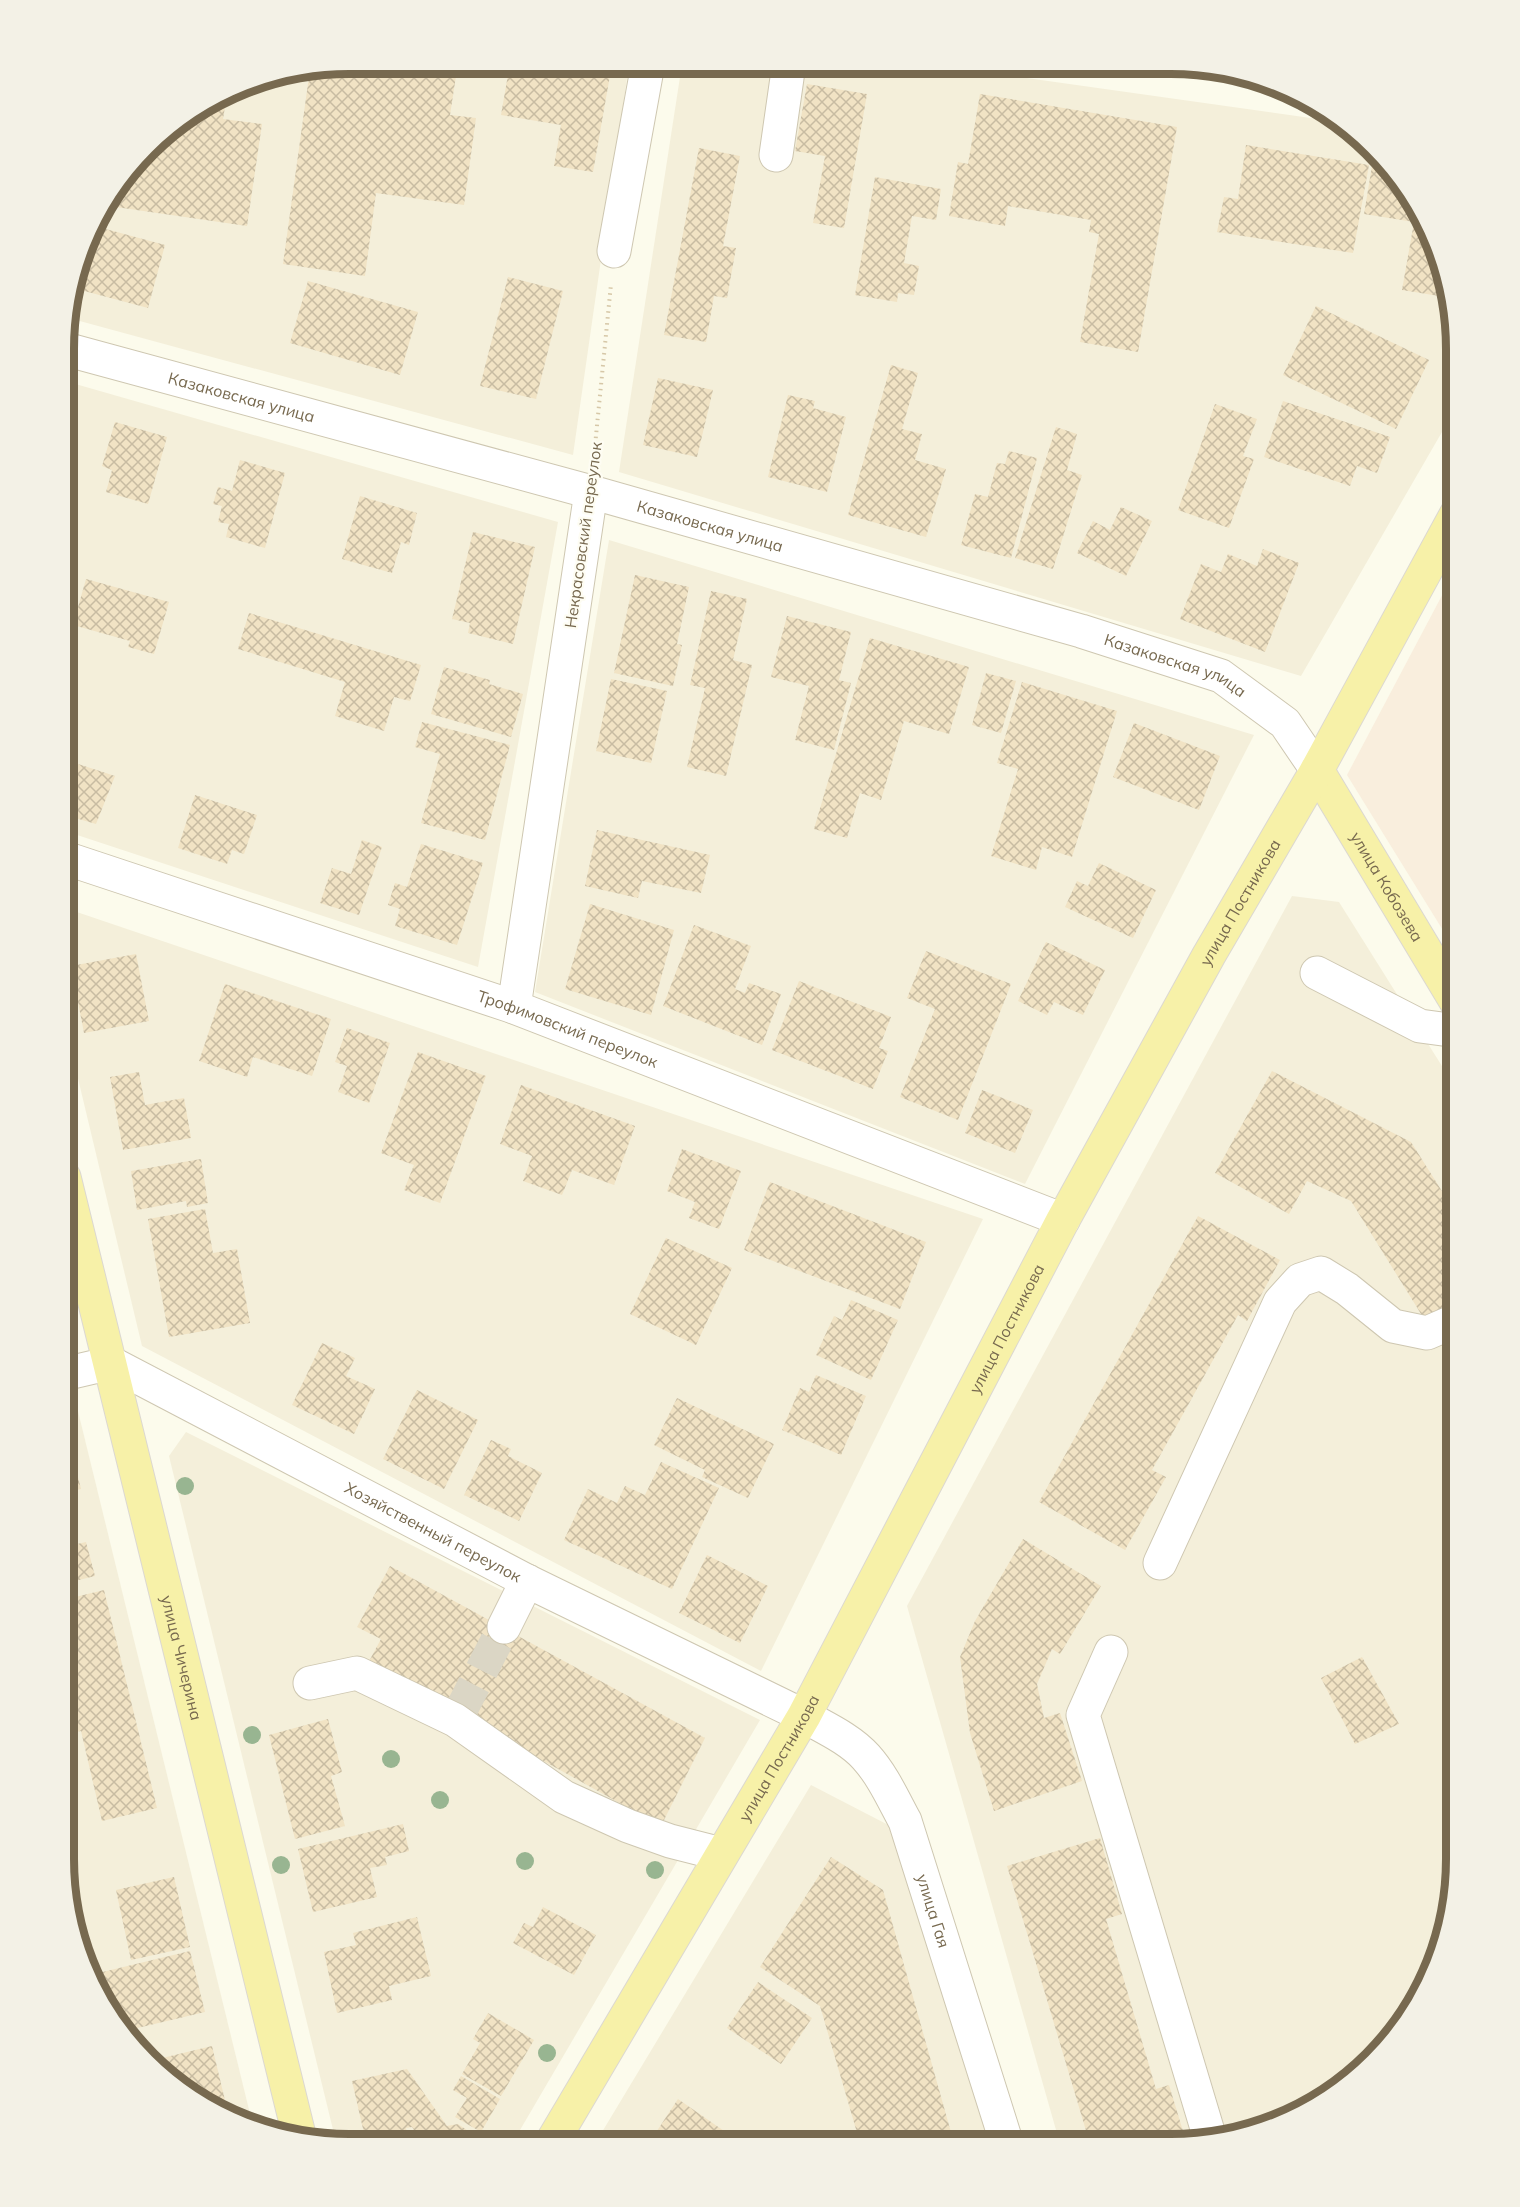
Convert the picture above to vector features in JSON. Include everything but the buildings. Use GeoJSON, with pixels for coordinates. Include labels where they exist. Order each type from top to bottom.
{"type":"FeatureCollection","features":[{"type":"Feature","properties":{"kind":"main road","name":"улица Постникова"},"geometry":{"type":"LineString","coordinates":[[557,2134],[804,1716],[1063,1220],[1209,955],[1317,770],[1446,533]]}},
{"type":"Feature","properties":{"kind":"main road","name":"улица Кобозева"},"geometry":{"type":"LineString","coordinates":[[1317,770],[1446,985]]}},
{"type":"Feature","properties":{"kind":"main road","name":"улица Чичерина"},"geometry":{"type":"LineString","coordinates":[[74,1217],[297,2128]]}},
{"type":"Feature","properties":{"kind":"street"},"geometry":{"type":"LineString","coordinates":[[614,251],[646,74]]}},
{"type":"Feature","properties":{"kind":"street"},"geometry":{"type":"LineString","coordinates":[[776,155],[788,74]]}},
{"type":"Feature","properties":{"kind":"street","name":"Казаковская улица"},"geometry":{"type":"LineString","coordinates":[[74,351],[591,492],[1081,631],[1221,676],[1285,723],[1317,770]]}},
{"type":"Feature","properties":{"kind":"street","name":"Некрасовский переулок"},"geometry":{"type":"LineString","coordinates":[[514,1007],[591,492]]}},
{"type":"Feature","properties":{"kind":"street","name":"Трофимовский переулок"},"geometry":{"type":"LineString","coordinates":[[74,861],[514,1007],[1063,1220]]}},
{"type":"Feature","properties":{"kind":"street"},"geometry":{"type":"LineString","coordinates":[[1317,973],[1420,1026],[1446,1030]]}},
{"type":"Feature","properties":{"kind":"street"},"geometry":{"type":"LineString","coordinates":[[1160,1563],[1280,1302],[1300,1280],[1321,1273],[1347,1289],[1393,1326],[1427,1333],[1446,1325]]}},
{"type":"Feature","properties":{"kind":"street"},"geometry":{"type":"LineString","coordinates":[[74,1372],[111,1363]]}},
{"type":"Feature","properties":{"kind":"street","name":"Хозяйственный переулок"},"geometry":{"type":"LineString","coordinates":[[111,1363],[527,1581],[804,1716]]}},
{"type":"Feature","properties":{"kind":"street"},"geometry":{"type":"LineString","coordinates":[[504,1627],[527,1581]]}},
{"type":"Feature","properties":{"kind":"street"},"geometry":{"type":"LineString","coordinates":[[1110,1652],[1083,1715],[1208,2131]]}},
{"type":"Feature","properties":{"kind":"street"},"geometry":{"type":"LineString","coordinates":[[310,1683],[357,1673],[457,1717],[564,1797],[628,1826],[670,1841],[721,1854]]}},
{"type":"Feature","properties":{"kind":"street","name":"улица Гая"},"geometry":{"type":"LineString","coordinates":[[804,1716],[845,1739],[866,1756],[883,1779],[905,1821],[1004,2134]]}},
{"type":"Feature","properties":{"kind":"path","name":"Некрасовский переулок"},"geometry":{"type":"LineString","coordinates":[[591,492],[614,251]]}},
{"type":"Feature","properties":{"kind":"shaded area"},"geometry":{"type":"Polygon","coordinates":[[[330,74],[628,74],[573,455],[75,320],[83,277],[94,243],[110,211],[130,181],[154,154],[181,130],[211,110],[260,88],[295,79],[330,74]]]}},
{"type":"Feature","properties":{"kind":"shaded area"},"geometry":{"type":"Polygon","coordinates":[[[680,74],[998,74],[1324,120],[1366,154],[1390,181],[1410,211],[1426,243],[1437,277],[1446,330],[1446,425],[1301,676],[619,472],[680,74]]]}},
{"type":"Feature","properties":{"kind":"shaded area"},"geometry":{"type":"Polygon","coordinates":[[[74,384],[558,522],[478,967],[74,834],[74,384]]]}},
{"type":"Feature","properties":{"kind":"shaded area"},"geometry":{"type":"Polygon","coordinates":[[[609,540],[1254,735],[1025,1184],[535,992],[609,540]]]}},
{"type":"Feature","properties":{"kind":"shaded area"},"geometry":{"type":"Polygon","coordinates":[[[1446,588],[1446,935],[1347,775],[1446,588]]]}},
{"type":"Feature","properties":{"kind":"shaded area"},"geometry":{"type":"Polygon","coordinates":[[[1292,896],[1339,902],[1446,1072],[1446,1877],[1437,1930],[1426,1964],[1410,1996],[1390,2026],[1366,2053],[1339,2077],[1309,2097],[1277,2113],[1243,2124],[1208,2131],[1172,2134],[1057,2134],[907,1606],[1292,896]]]}},
{"type":"Feature","properties":{"kind":"shaded area"},"geometry":{"type":"Polygon","coordinates":[[[74,911],[983,1219],[761,1671],[142,1346],[74,1062],[74,911]]]}},
{"type":"Feature","properties":{"kind":"shaded area"},"geometry":{"type":"Polygon","coordinates":[[[74,1399],[250,2116],[211,2097],[181,2077],[142,2040],[110,1996],[94,1964],[83,1930],[74,1877],[74,1399]]]}},
{"type":"Feature","properties":{"kind":"shaded area"},"geometry":{"type":"Polygon","coordinates":[[[186,1432],[760,1720],[518,2134],[334,2133],[169,1456],[186,1432]]]}},
{"type":"Feature","properties":{"kind":"shaded area"},"geometry":{"type":"Polygon","coordinates":[[[811,1785],[898,1830],[988,2134],[601,2134],[811,1785]]]}},
{"type":"Feature","properties":{"kind":"tunnel"},"geometry":{"type":"LineString","coordinates":[[459,1714],[504,1627]]}}]}
